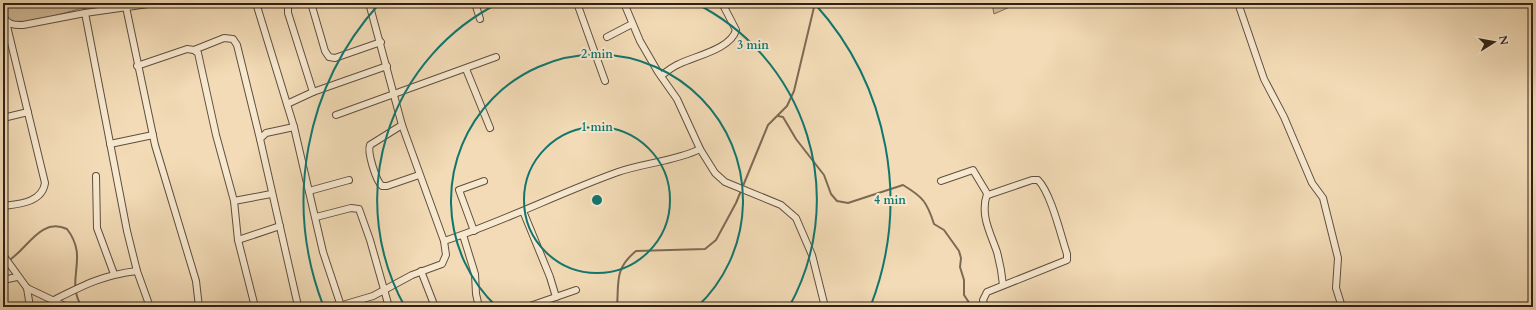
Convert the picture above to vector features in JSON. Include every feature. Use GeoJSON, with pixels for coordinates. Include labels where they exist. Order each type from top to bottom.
{"type":"FeatureCollection","features":[{"type":"Feature","properties":{"kind":"street"},"geometry":{"type":"LineString","coordinates":[[4,21],[13,25],[23,25],[85,13],[155,3]]}},
{"type":"Feature","properties":{"kind":"street"},"geometry":{"type":"LineString","coordinates":[[256,3],[294,127],[323,252],[339,307],[351,306],[384,291],[407,277],[444,262],[446,254],[444,241],[419,176],[402,125],[380,42],[372,4]]}},
{"type":"Feature","properties":{"kind":"street"},"geometry":{"type":"LineString","coordinates":[[292,3],[288,7],[288,13],[313,92]]}},
{"type":"Feature","properties":{"kind":"street"},"geometry":{"type":"LineString","coordinates":[[311,3],[325,50],[329,57],[335,58],[380,42]]}},
{"type":"Feature","properties":{"kind":"street"},"geometry":{"type":"LineString","coordinates":[[475,3],[480,19]]}},
{"type":"Feature","properties":{"kind":"street"},"geometry":{"type":"LineString","coordinates":[[577,3],[605,82]]}},
{"type":"Feature","properties":{"kind":"street"},"geometry":{"type":"LineString","coordinates":[[624,3],[632,24],[649,58],[677,99],[700,149],[715,173],[725,182],[781,205],[796,218],[812,255],[825,307]]}},
{"type":"Feature","properties":{"kind":"street"},"geometry":{"type":"LineString","coordinates":[[661,76],[681,63],[711,52],[734,35],[736,30],[722,3]]}},
{"type":"Feature","properties":{"kind":"street"},"geometry":{"type":"LineString","coordinates":[[1238,3],[1264,79],[1284,117],[1312,183],[1323,198],[1338,258],[1336,288],[1342,307]]}},
{"type":"Feature","properties":{"kind":"street"},"geometry":{"type":"LineString","coordinates":[[126,7],[137,66],[153,135],[198,287],[199,307]]}},
{"type":"Feature","properties":{"kind":"street"},"geometry":{"type":"LineString","coordinates":[[85,13],[110,144],[137,271],[150,307]]}},
{"type":"Feature","properties":{"kind":"street"},"geometry":{"type":"LineString","coordinates":[[3,206],[35,198],[44,188],[44,177],[4,21]]}},
{"type":"Feature","properties":{"kind":"street"},"geometry":{"type":"LineString","coordinates":[[607,37],[632,24]]}},
{"type":"Feature","properties":{"kind":"street"},"geometry":{"type":"LineString","coordinates":[[137,66],[187,49],[194,50],[224,38],[233,39],[237,45],[260,139],[271,194],[280,226],[298,306]]}},
{"type":"Feature","properties":{"kind":"street"},"geometry":{"type":"LineString","coordinates":[[194,50],[200,58],[216,135],[234,202],[238,240],[255,307]]}},
{"type":"Feature","properties":{"kind":"street"},"geometry":{"type":"LineString","coordinates":[[336,115],[496,57]]}},
{"type":"Feature","properties":{"kind":"street"},"geometry":{"type":"LineString","coordinates":[[287,104],[313,92],[387,66]]}},
{"type":"Feature","properties":{"kind":"street"},"geometry":{"type":"LineString","coordinates":[[466,69],[490,128]]}},
{"type":"Feature","properties":{"kind":"street"},"geometry":{"type":"LineString","coordinates":[[3,118],[28,112]]}},
{"type":"Feature","properties":{"kind":"street"},"geometry":{"type":"LineString","coordinates":[[402,125],[370,145],[369,153],[378,182],[382,186],[387,186],[419,176]]}},
{"type":"Feature","properties":{"kind":"street"},"geometry":{"type":"LineString","coordinates":[[260,139],[266,133],[294,127]]}},
{"type":"Feature","properties":{"kind":"street"},"geometry":{"type":"LineString","coordinates":[[110,144],[153,135]]}},
{"type":"Feature","properties":{"kind":"street"},"geometry":{"type":"LineString","coordinates":[[444,241],[474,231],[622,171],[683,156],[700,149]]}},
{"type":"Feature","properties":{"kind":"street"},"geometry":{"type":"LineString","coordinates":[[941,181],[973,170],[987,194],[984,206],[985,219],[998,254],[1003,285]]}},
{"type":"Feature","properties":{"kind":"street"},"geometry":{"type":"LineString","coordinates":[[96,176],[96,217],[98,233],[114,274]]}},
{"type":"Feature","properties":{"kind":"street"},"geometry":{"type":"LineString","coordinates":[[309,191],[349,180]]}},
{"type":"Feature","properties":{"kind":"street"},"geometry":{"type":"LineString","coordinates":[[985,307],[983,300],[987,292],[1065,262],[1068,258],[1046,190],[1038,180],[1032,180],[992,194],[987,194]]}},
{"type":"Feature","properties":{"kind":"street"},"geometry":{"type":"LineString","coordinates":[[474,231],[459,190],[484,181]]}},
{"type":"Feature","properties":{"kind":"street"},"geometry":{"type":"LineString","coordinates":[[234,202],[271,194]]}},
{"type":"Feature","properties":{"kind":"street"},"geometry":{"type":"LineString","coordinates":[[316,217],[351,208],[359,209],[370,240],[389,307]]}},
{"type":"Feature","properties":{"kind":"street"},"geometry":{"type":"LineString","coordinates":[[523,211],[550,277],[556,297]]}},
{"type":"Feature","properties":{"kind":"street"},"geometry":{"type":"LineString","coordinates":[[238,240],[280,226]]}},
{"type":"Feature","properties":{"kind":"street"},"geometry":{"type":"LineString","coordinates":[[463,235],[475,274],[476,294],[479,307]]}},
{"type":"Feature","properties":{"kind":"street"},"geometry":{"type":"LineString","coordinates":[[4,257],[27,288],[30,307]]}},
{"type":"Feature","properties":{"kind":"street"},"geometry":{"type":"LineString","coordinates":[[54,300],[80,287],[114,274],[137,271]]}},
{"type":"Feature","properties":{"kind":"street"},"geometry":{"type":"LineString","coordinates":[[421,272],[435,307]]}},
{"type":"Feature","properties":{"kind":"street"},"geometry":{"type":"LineString","coordinates":[[3,280],[18,276]]}},
{"type":"Feature","properties":{"kind":"street"},"geometry":{"type":"LineString","coordinates":[[27,288],[67,307]]}},
{"type":"Feature","properties":{"kind":"street"},"geometry":{"type":"LineString","coordinates":[[527,307],[576,290]]}},
{"type":"Feature","properties":{"kind":"street"},"geometry":{"type":"LineString","coordinates":[[289,307],[320,307]]}},
{"type":"Feature","properties":{"kind":"shaded area"},"geometry":{"type":"Polygon","coordinates":[[[3,3],[143,3],[79,9],[46,18],[17,23],[8,19],[3,11],[3,3]]]}},
{"type":"Feature","properties":{"kind":"shaded area"},"geometry":{"type":"Polygon","coordinates":[[[988,3],[1019,3],[994,14],[992,4],[988,3]]]}},
{"type":"Feature","properties":{"kind":"waterway"},"geometry":{"type":"LineString","coordinates":[[617,307],[618,283],[621,270],[624,264],[636,251],[705,249],[716,240],[736,203],[768,125],[787,106],[794,91],[815,3]]}},
{"type":"Feature","properties":{"kind":"waterway"},"geometry":{"type":"LineString","coordinates":[[778,116],[783,117],[796,139],[824,175],[831,194],[837,201],[848,203],[903,185],[920,197],[929,210],[934,224],[944,230],[959,251],[961,258],[960,267],[964,280],[964,295],[972,307]]}},
{"type":"Feature","properties":{"kind":"waterway"},"geometry":{"type":"LineString","coordinates":[[3,264],[11,259],[40,232],[57,226],[67,229],[74,240],[77,250],[75,287],[77,297],[82,307]]}}]}
